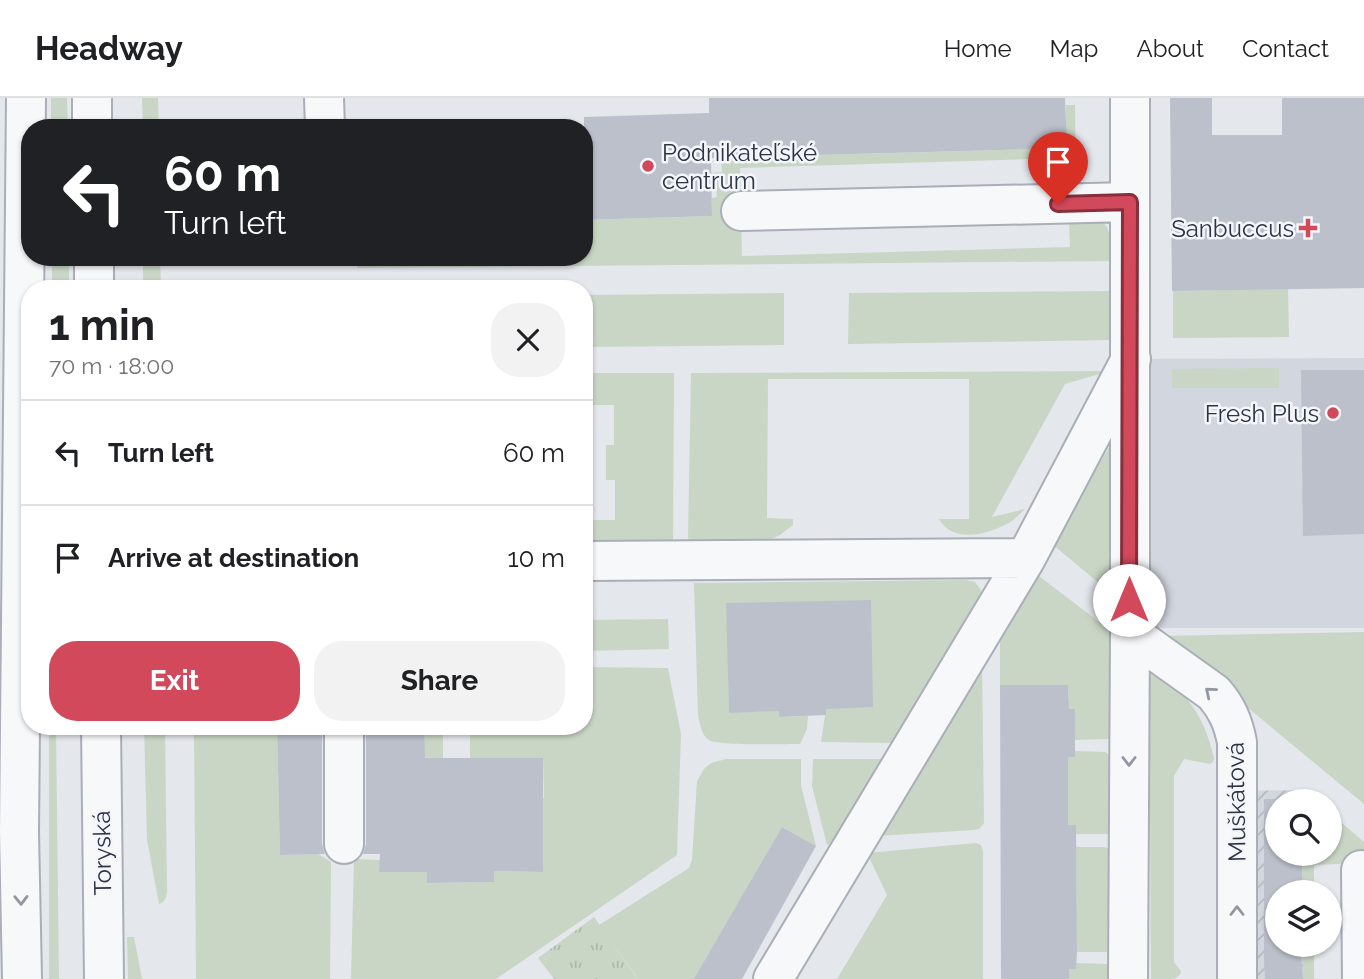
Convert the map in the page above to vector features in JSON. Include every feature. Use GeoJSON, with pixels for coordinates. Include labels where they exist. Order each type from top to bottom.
{"type":"FeatureCollection","features":[{"type":"Feature","properties":{"kind":"street"},"geometry":{"type":"LineString","coordinates":[[26,98],[26,119]]}},
{"type":"Feature","properties":{"kind":"street"},"geometry":{"type":"LineString","coordinates":[[92,98],[92,119]]}},
{"type":"Feature","properties":{"kind":"street"},"geometry":{"type":"LineString","coordinates":[[324,98],[325,119]]}},
{"type":"Feature","properties":{"kind":"street"},"geometry":{"type":"LineString","coordinates":[[1128,979],[1130,98]]}},
{"type":"Feature","properties":{"kind":"street"},"geometry":{"type":"LineString","coordinates":[[741,211],[1130,202]]}},
{"type":"Feature","properties":{"kind":"street"},"geometry":{"type":"LineString","coordinates":[[773,979],[1026,558],[1130,359]]}},
{"type":"Feature","properties":{"kind":"street"},"geometry":{"type":"LineString","coordinates":[[0,571],[21,535]]}},
{"type":"Feature","properties":{"kind":"street"},"geometry":{"type":"LineString","coordinates":[[21,535],[16,665],[23,979]]}},
{"type":"Feature","properties":{"kind":"street"},"geometry":{"type":"LineString","coordinates":[[593,561],[1026,558]]}},
{"type":"Feature","properties":{"kind":"street","name":"Muškátová"},"geometry":{"type":"LineString","coordinates":[[1130,633],[1214,693],[1223,703],[1234,727],[1237,742],[1237,979]]}},
{"type":"Feature","properties":{"kind":"street"},"geometry":{"type":"LineString","coordinates":[[344,735],[344,844]]}},
{"type":"Feature","properties":{"kind":"street","name":"Toryská"},"geometry":{"type":"LineString","coordinates":[[94,736],[104,979]]}},
{"type":"Feature","properties":{"kind":"street"},"geometry":{"type":"LineString","coordinates":[[0,778],[19,832]]}},
{"type":"Feature","properties":{"kind":"street"},"geometry":{"type":"LineString","coordinates":[[1361,870],[1362,979]]}},
{"type":"Feature","properties":{"kind":"shaded area"},"geometry":{"type":"Polygon","coordinates":[[[1364,358],[1364,628],[1161,628],[1130,633],[1131,359],[1364,358]]]}},
{"type":"Feature","properties":{"kind":"shaded area"},"geometry":{"type":"Polygon","coordinates":[[[1237,791],[1265,791],[1265,866],[1314,866],[1314,880],[1265,880],[1265,957],[1314,957],[1314,979],[1237,979],[1237,791]]]}},
{"type":"Feature","properties":{"kind":"green space"},"geometry":{"type":"Polygon","coordinates":[[[51,98],[67,98],[68,119],[51,119],[51,98]]]}},
{"type":"Feature","properties":{"kind":"green space"},"geometry":{"type":"Polygon","coordinates":[[[142,98],[158,98],[159,119],[143,119],[142,98]]]}},
{"type":"Feature","properties":{"kind":"green space"},"geometry":{"type":"Polygon","coordinates":[[[1066,105],[1075,105],[1076,188],[1068,188],[1067,158],[740,168],[742,256],[1070,247],[1069,218],[1093,219],[1105,225],[1110,237],[1111,261],[593,266],[593,220],[712,216],[712,198],[717,197],[716,186],[712,186],[711,173],[722,172],[721,158],[1066,148],[1066,105]]]}},
{"type":"Feature","properties":{"kind":"green space"},"geometry":{"type":"Polygon","coordinates":[[[52,266],[69,266],[69,280],[52,280],[52,266]]]}},
{"type":"Feature","properties":{"kind":"green space"},"geometry":{"type":"Polygon","coordinates":[[[143,266],[160,266],[161,280],[143,280],[143,266]]]}},
{"type":"Feature","properties":{"kind":"green space"},"geometry":{"type":"Polygon","coordinates":[[[357,266],[572,266],[357,268],[357,266]]]}},
{"type":"Feature","properties":{"kind":"green space"},"geometry":{"type":"Polygon","coordinates":[[[1288,289],[1289,337],[1173,338],[1173,291],[1288,289]]]}},
{"type":"Feature","properties":{"kind":"green space"},"geometry":{"type":"Polygon","coordinates":[[[1111,291],[1111,340],[848,344],[849,293],[1111,291]]]}},
{"type":"Feature","properties":{"kind":"green space"},"geometry":{"type":"Polygon","coordinates":[[[784,293],[784,345],[593,347],[593,295],[784,293]]]}},
{"type":"Feature","properties":{"kind":"green space"},"geometry":{"type":"Polygon","coordinates":[[[1279,368],[1279,388],[1172,388],[1172,369],[1279,368]]]}},
{"type":"Feature","properties":{"kind":"green space"},"geometry":{"type":"Polygon","coordinates":[[[1110,371],[1065,384],[992,517],[1025,509],[1003,526],[973,535],[953,532],[939,519],[969,519],[969,379],[768,379],[767,518],[793,519],[793,525],[764,542],[689,544],[691,373],[1110,371]]]}},
{"type":"Feature","properties":{"kind":"green space"},"geometry":{"type":"Polygon","coordinates":[[[593,373],[674,373],[673,546],[593,548],[593,520],[615,520],[615,480],[606,480],[606,445],[614,445],[614,405],[593,405],[593,373]]]}},
{"type":"Feature","properties":{"kind":"green space"},"geometry":{"type":"Polygon","coordinates":[[[1110,446],[1111,593],[1052,544],[1110,446]]]}},
{"type":"Feature","properties":{"kind":"green space"},"geometry":{"type":"Polygon","coordinates":[[[1035,573],[1111,631],[1111,736],[1108,739],[1075,740],[1075,709],[1069,709],[1068,685],[1000,685],[1000,630],[1035,573]]]}},
{"type":"Feature","properties":{"kind":"green space"},"geometry":{"type":"Polygon","coordinates":[[[975,582],[981,590],[981,599],[895,743],[821,742],[826,709],[727,603],[729,712],[779,711],[779,717],[808,716],[807,729],[800,744],[725,743],[709,740],[704,735],[698,715],[694,583],[975,582]]]}},
{"type":"Feature","properties":{"kind":"green space"},"geometry":{"type":"Polygon","coordinates":[[[668,619],[669,649],[593,651],[593,620],[668,619]]]}},
{"type":"Feature","properties":{"kind":"green space"},"geometry":{"type":"Polygon","coordinates":[[[1364,632],[1364,804],[1161,636],[1364,632]]]}},
{"type":"Feature","properties":{"kind":"green space"},"geometry":{"type":"Polygon","coordinates":[[[982,659],[984,823],[974,830],[877,836],[982,659]]]}},
{"type":"Feature","properties":{"kind":"green space"},"geometry":{"type":"Polygon","coordinates":[[[1149,663],[1191,704],[1204,727],[1214,758],[1210,764],[1184,759],[1174,776],[1174,962],[1181,971],[1174,979],[1151,979],[1149,663]]]}},
{"type":"Feature","properties":{"kind":"green space"},"geometry":{"type":"Polygon","coordinates":[[[593,667],[668,668],[681,734],[677,855],[496,979],[351,979],[354,859],[380,860],[380,872],[427,872],[428,883],[494,882],[494,871],[543,872],[533,798],[544,798],[543,758],[470,758],[470,735],[593,735],[593,667]]]}},
{"type":"Feature","properties":{"kind":"green space"},"geometry":{"type":"Polygon","coordinates":[[[49,735],[56,735],[59,979],[49,979],[49,735]]]}},
{"type":"Feature","properties":{"kind":"green space"},"geometry":{"type":"Polygon","coordinates":[[[144,735],[165,735],[167,892],[165,900],[159,904],[147,840],[144,735]]]}},
{"type":"Feature","properties":{"kind":"green space"},"geometry":{"type":"Polygon","coordinates":[[[194,735],[277,735],[280,855],[318,854],[331,862],[330,979],[196,979],[194,735]]]}},
{"type":"Feature","properties":{"kind":"green space"},"geometry":{"type":"Polygon","coordinates":[[[390,735],[443,735],[443,758],[379,757],[390,735]]]}},
{"type":"Feature","properties":{"kind":"green space"},"geometry":{"type":"Polygon","coordinates":[[[1075,751],[1105,752],[1111,756],[1112,832],[1108,834],[1076,834],[1068,825],[1068,757],[1075,757],[1075,751]]]}},
{"type":"Feature","properties":{"kind":"green space"},"geometry":{"type":"Polygon","coordinates":[[[726,759],[801,759],[801,785],[816,846],[782,827],[695,979],[635,979],[637,977],[599,925],[689,868],[692,860],[697,781],[711,763],[726,759]]]}},
{"type":"Feature","properties":{"kind":"green space"},"geometry":{"type":"Polygon","coordinates":[[[813,759],[885,759],[838,840],[827,845],[812,786],[813,759]]]}},
{"type":"Feature","properties":{"kind":"green space"},"geometry":{"type":"Polygon","coordinates":[[[1342,823],[1364,842],[1364,863],[1342,864],[1342,823]]]}},
{"type":"Feature","properties":{"kind":"green space"},"geometry":{"type":"Polygon","coordinates":[[[976,843],[981,845],[983,851],[983,979],[837,979],[887,895],[867,853],[976,843]]]}},
{"type":"Feature","properties":{"kind":"green space"},"geometry":{"type":"Polygon","coordinates":[[[1076,847],[1111,849],[1109,952],[1077,952],[1076,847]]]}},
{"type":"Feature","properties":{"kind":"green space"},"geometry":{"type":"Polygon","coordinates":[[[1303,866],[1314,866],[1314,880],[1302,880],[1303,866]]]}},
{"type":"Feature","properties":{"kind":"green space"},"geometry":{"type":"Polygon","coordinates":[[[594,917],[637,978],[554,979],[538,958],[594,917]]]}},
{"type":"Feature","properties":{"kind":"green space"},"geometry":{"type":"Polygon","coordinates":[[[127,937],[134,937],[142,979],[128,979],[127,937]]]}},
{"type":"Feature","properties":{"kind":"green space"},"geometry":{"type":"Polygon","coordinates":[[[1303,957],[1314,957],[1314,979],[1303,979],[1303,957]]]}},
{"type":"Feature","properties":{"kind":"green space"},"geometry":{"type":"Polygon","coordinates":[[[1076,963],[1107,964],[1112,967],[1112,979],[1069,979],[1069,969],[1076,969],[1076,963]]]}},
{"type":"Feature","properties":{"kind":"building"},"geometry":{"type":"Polygon","coordinates":[[[709,98],[1065,98],[1067,148],[711,158],[712,216],[593,220],[593,119],[584,117],[709,113],[709,98]]]}},
{"type":"Feature","properties":{"kind":"building"},"geometry":{"type":"Polygon","coordinates":[[[1170,98],[1212,98],[1212,135],[1282,135],[1282,98],[1364,98],[1364,288],[1172,291],[1170,98]]]}},
{"type":"Feature","properties":{"kind":"building","name":"Fresh Plus"},"geometry":{"type":"Polygon","coordinates":[[[1301,370],[1364,370],[1364,534],[1303,536],[1301,370]]]}},
{"type":"Feature","properties":{"kind":"building"},"geometry":{"type":"Polygon","coordinates":[[[871,600],[873,707],[826,709],[826,715],[779,717],[779,711],[729,713],[726,603],[871,600]]]}},
{"type":"Feature","properties":{"kind":"building"},"geometry":{"type":"Polygon","coordinates":[[[1000,685],[1068,685],[1069,709],[1075,709],[1075,757],[1068,757],[1068,825],[1076,825],[1077,952],[1076,969],[1069,969],[1069,979],[1001,979],[1000,685]]]}},
{"type":"Feature","properties":{"kind":"building"},"geometry":{"type":"Polygon","coordinates":[[[277,735],[322,735],[322,844],[325,854],[280,855],[277,735]]]}},
{"type":"Feature","properties":{"kind":"building"},"geometry":{"type":"Polygon","coordinates":[[[366,735],[424,735],[425,758],[543,758],[543,872],[494,871],[494,882],[427,883],[427,872],[379,872],[380,854],[363,854],[366,844],[366,735]]]}},
{"type":"Feature","properties":{"kind":"building"},"geometry":{"type":"Polygon","coordinates":[[[1265,799],[1265,866],[1302,866],[1302,880],[1265,880],[1265,957],[1301,957],[1303,979],[1265,979],[1264,959],[1265,799]]]}},
{"type":"Feature","properties":{"kind":"building"},"geometry":{"type":"Polygon","coordinates":[[[782,827],[816,846],[742,979],[694,979],[782,827]]]}},
{"type":"Feature","properties":{"kind":"place","name":"Podnikateľské centrum"},"geometry":{"type":"Point","coordinates":[648,166]}},
{"type":"Feature","properties":{"kind":"place","name":"Sanbuccus"},"geometry":{"type":"Point","coordinates":[1308,228]}},
{"type":"Feature","properties":{"kind":"place","name":"Fresh Plus"},"geometry":{"type":"Point","coordinates":[1333,413]}},
{"type":"Feature","properties":{"kind":"route"},"geometry":{"type":"LineString","coordinates":[[1058,204],[1130,202],[1129,600]]}}]}
